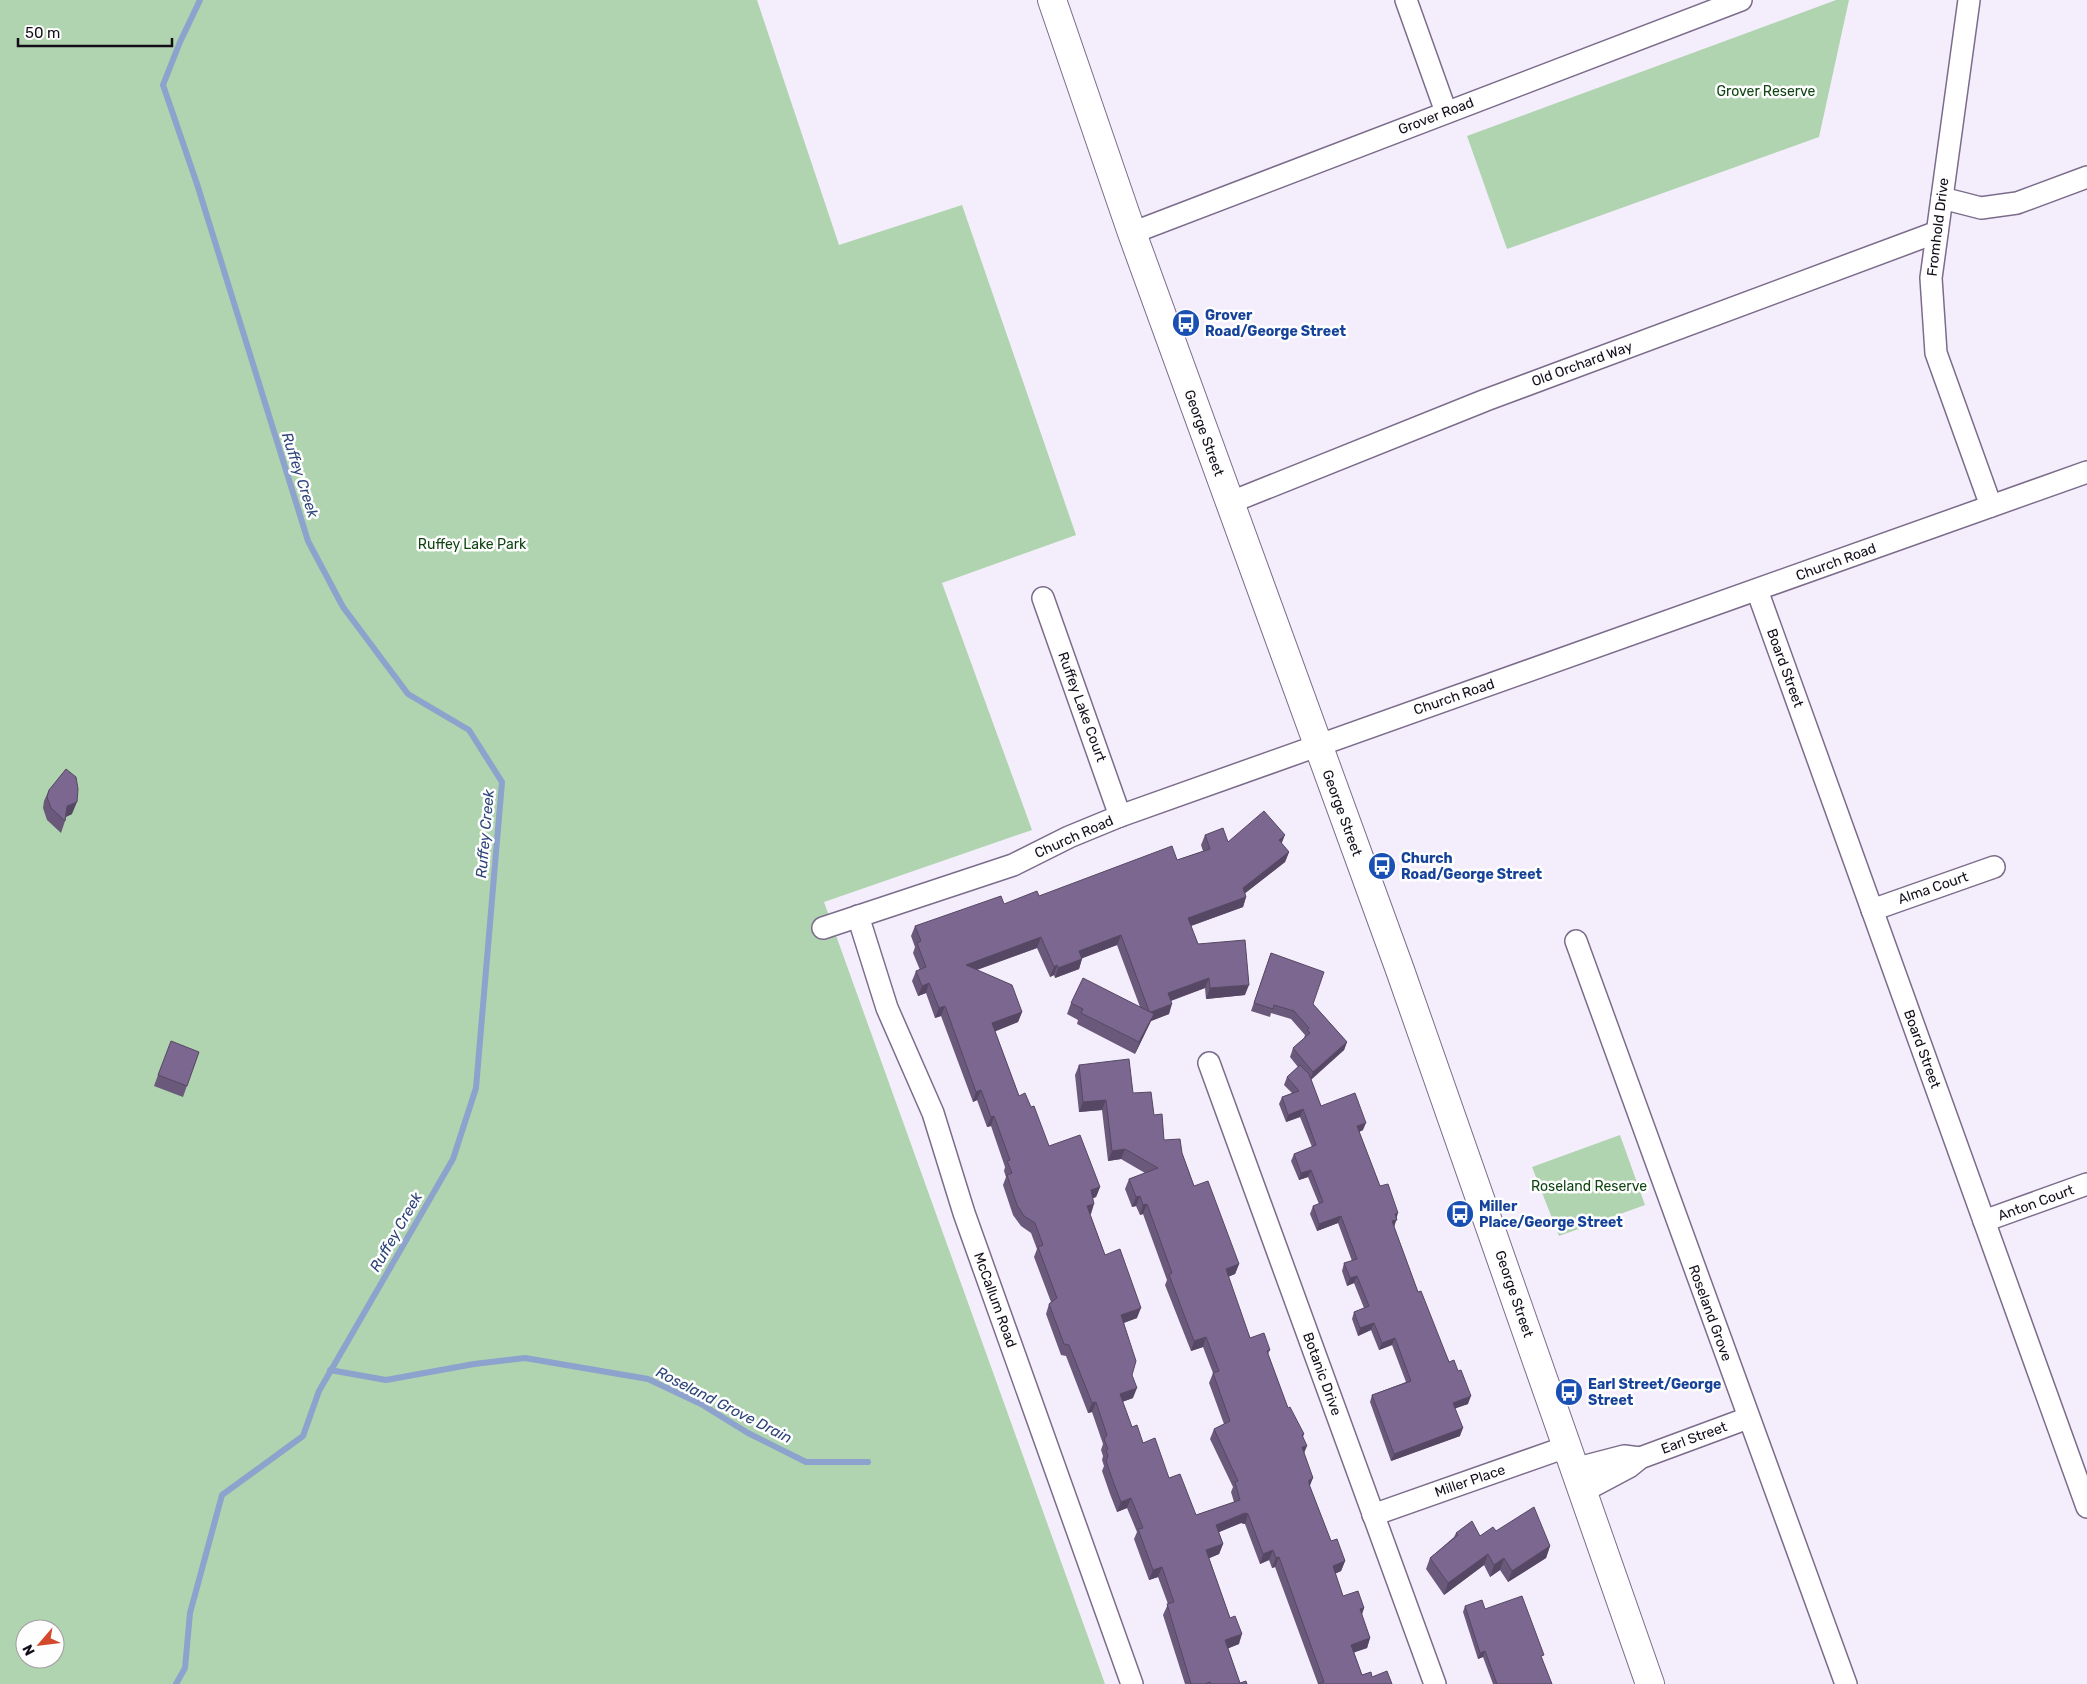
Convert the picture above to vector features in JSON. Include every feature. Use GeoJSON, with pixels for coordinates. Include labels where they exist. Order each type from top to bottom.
{"type":"FeatureCollection","features":[{"type":"Feature","properties":{"kind":"main road","name":"George Street"},"geometry":{"type":"LineString","coordinates":[[1052,0],[1132,232],[1229,503],[1400,970],[1650,1684]]}},
{"type":"Feature","properties":{"kind":"street"},"geometry":{"type":"LineString","coordinates":[[1406,0],[1446,112]]}},
{"type":"Feature","properties":{"kind":"street","name":"Grover Road"},"geometry":{"type":"LineString","coordinates":[[1132,232],[1446,112],[1705,6],[1741,0]]}},
{"type":"Feature","properties":{"kind":"street","name":"Fromhold Drive"},"geometry":{"type":"LineString","coordinates":[[1969,0],[1931,278],[1936,353],[1991,506]]}},
{"type":"Feature","properties":{"kind":"street"},"geometry":{"type":"LineString","coordinates":[[1942,198],[1981,208],[2008,205],[2033,198],[2087,177]]}},
{"type":"Feature","properties":{"kind":"street","name":"Old Orchard Way"},"geometry":{"type":"LineString","coordinates":[[1229,503],[1486,400],[1937,232]]}},
{"type":"Feature","properties":{"kind":"street","name":"Church Road"},"geometry":{"type":"LineString","coordinates":[[823,928],[1013,865],[1069,837],[1120,816],[2087,472]]}},
{"type":"Feature","properties":{"kind":"street","name":"Board Street"},"geometry":{"type":"LineString","coordinates":[[1757,590],[1984,1221],[2086,1498]]}},
{"type":"Feature","properties":{"kind":"street","name":"Ruffey Lake Court"},"geometry":{"type":"LineString","coordinates":[[1043,598],[1120,816]]}},
{"type":"Feature","properties":{"kind":"street","name":"Alma Court"},"geometry":{"type":"LineString","coordinates":[[1872,910],[1994,867]]}},
{"type":"Feature","properties":{"kind":"street","name":"McCallum Road"},"geometry":{"type":"LineString","coordinates":[[858,916],[887,1008],[933,1113],[964,1213],[1132,1684]]}},
{"type":"Feature","properties":{"kind":"street","name":"Roseland Grove"},"geometry":{"type":"LineString","coordinates":[[1576,941],[1846,1684]]}},
{"type":"Feature","properties":{"kind":"street","name":"Botanic Drive"},"geometry":{"type":"LineString","coordinates":[[1209,1063],[1434,1684]]}},
{"type":"Feature","properties":{"kind":"street","name":"Anton Court"},"geometry":{"type":"LineString","coordinates":[[1984,1221],[2087,1184]]}},
{"type":"Feature","properties":{"kind":"street","name":"Earl Street"},"geometry":{"type":"LineString","coordinates":[[1574,1469],[1624,1456],[1640,1458],[1748,1418]]}},
{"type":"Feature","properties":{"kind":"street","name":"Miller Place"},"geometry":{"type":"LineString","coordinates":[[1373,1515],[1574,1469]]}},
{"type":"Feature","properties":{"kind":"green space","name":"Ruffey Lake Park"},"geometry":{"type":"Polygon","coordinates":[[[0,0],[757,0],[839,245],[962,205],[1076,535],[942,583],[1032,830],[824,902],[1105,1684],[0,1684],[0,0]]]}},
{"type":"Feature","properties":{"kind":"green space","name":"Grover Reserve"},"geometry":{"type":"Polygon","coordinates":[[[1836,0],[1849,0],[1819,137],[1507,249],[1467,136],[1836,0]]]}},
{"type":"Feature","properties":{"kind":"green space","name":"Roseland Reserve"},"geometry":{"type":"Polygon","coordinates":[[[1620,1135],[1645,1205],[1559,1236],[1532,1167],[1620,1135]]]}},
{"type":"Feature","properties":{"kind":"building"},"geometry":{"type":"Polygon","coordinates":[[[66,769],[76,777],[78,789],[77,802],[67,806],[65,821],[51,808],[47,797],[49,790],[66,769]]]}},
{"type":"Feature","properties":{"kind":"building"},"geometry":{"type":"Polygon","coordinates":[[[1264,811],[1285,835],[1279,840],[1289,852],[1243,888],[1246,897],[1188,918],[1198,944],[1245,940],[1249,985],[1210,988],[1209,978],[1168,993],[1172,1004],[1151,1012],[1149,1011],[1121,935],[1079,951],[1082,959],[1058,968],[1057,965],[1054,967],[1041,937],[966,965],[1012,985],[1022,1012],[992,1023],[1019,1096],[1025,1093],[1031,1107],[1034,1106],[1049,1146],[1080,1135],[1100,1187],[1091,1190],[1094,1204],[1087,1206],[1105,1255],[1120,1249],[1141,1308],[1121,1315],[1136,1361],[1132,1375],[1137,1388],[1120,1394],[1132,1427],[1137,1425],[1143,1443],[1155,1438],[1169,1478],[1180,1474],[1196,1515],[1240,1500],[1235,1482],[1238,1481],[1214,1429],[1230,1421],[1213,1373],[1219,1371],[1206,1337],[1194,1341],[1169,1275],[1172,1273],[1147,1204],[1143,1205],[1140,1196],[1136,1197],[1129,1179],[1158,1168],[1125,1149],[1112,1151],[1106,1100],[1083,1102],[1079,1065],[1129,1059],[1133,1093],[1151,1092],[1154,1115],[1162,1114],[1164,1140],[1180,1139],[1182,1153],[1194,1186],[1208,1181],[1239,1264],[1226,1269],[1250,1338],[1264,1333],[1270,1350],[1267,1351],[1288,1408],[1290,1407],[1304,1434],[1302,1435],[1307,1446],[1302,1447],[1313,1478],[1309,1480],[1309,1484],[1331,1541],[1337,1539],[1345,1561],[1333,1566],[1343,1596],[1358,1591],[1364,1608],[1360,1609],[1370,1638],[1351,1645],[1362,1675],[1371,1672],[1372,1677],[1387,1671],[1392,1684],[1318,1684],[1324,1682],[1279,1557],[1276,1558],[1273,1550],[1263,1554],[1248,1514],[1245,1513],[1216,1525],[1223,1544],[1206,1550],[1230,1618],[1235,1616],[1242,1634],[1225,1640],[1240,1683],[1246,1681],[1247,1684],[1211,1684],[1210,1682],[1191,1684],[1167,1604],[1174,1602],[1162,1567],[1153,1570],[1138,1529],[1143,1528],[1131,1498],[1121,1502],[1114,1484],[1106,1461],[1108,1456],[1106,1450],[1108,1449],[1104,1439],[1107,1435],[1096,1402],[1092,1403],[1069,1345],[1064,1344],[1049,1304],[1057,1298],[1038,1247],[1043,1245],[1035,1223],[1024,1216],[1017,1205],[1007,1175],[1012,1173],[1007,1161],[1010,1160],[994,1116],[991,1117],[981,1090],[976,1092],[945,1006],[939,1008],[929,983],[922,986],[916,971],[926,967],[917,943],[921,941],[915,926],[1001,896],[1004,904],[1037,891],[1039,896],[1172,846],[1177,860],[1210,849],[1205,835],[1223,828],[1228,842],[1264,811]]]}},
{"type":"Feature","properties":{"kind":"building"},"geometry":{"type":"Polygon","coordinates":[[[1271,953],[1324,972],[1313,1004],[1347,1042],[1313,1072],[1293,1048],[1310,1033],[1307,1030],[1309,1028],[1294,1011],[1274,1005],[1273,1009],[1254,1003],[1271,953]]]}},
{"type":"Feature","properties":{"kind":"building"},"geometry":{"type":"Polygon","coordinates":[[[1083,978],[1154,1014],[1139,1042],[1081,1013],[1083,1009],[1071,1003],[1083,978]]]}},
{"type":"Feature","properties":{"kind":"building"},"geometry":{"type":"Polygon","coordinates":[[[171,1041],[199,1052],[187,1086],[158,1075],[171,1041]]]}},
{"type":"Feature","properties":{"kind":"building"},"geometry":{"type":"Polygon","coordinates":[[[1300,1065],[1309,1074],[1321,1106],[1355,1093],[1366,1123],[1357,1126],[1380,1186],[1388,1184],[1398,1213],[1395,1214],[1397,1220],[1392,1221],[1418,1292],[1421,1291],[1449,1362],[1454,1360],[1458,1371],[1461,1370],[1471,1396],[1453,1403],[1463,1428],[1394,1454],[1372,1395],[1411,1381],[1395,1338],[1382,1343],[1374,1323],[1360,1328],[1354,1312],[1369,1306],[1357,1276],[1350,1278],[1344,1263],[1357,1259],[1341,1216],[1319,1224],[1313,1206],[1323,1202],[1311,1170],[1301,1173],[1294,1154],[1316,1145],[1303,1109],[1288,1115],[1282,1097],[1299,1091],[1287,1077],[1300,1065]]]}},
{"type":"Feature","properties":{"kind":"building"},"geometry":{"type":"Polygon","coordinates":[[[1534,1507],[1550,1546],[1512,1571],[1504,1558],[1494,1565],[1488,1554],[1448,1583],[1430,1558],[1458,1535],[1456,1533],[1472,1521],[1480,1536],[1493,1527],[1496,1531],[1534,1507]]]}},
{"type":"Feature","properties":{"kind":"building"},"geometry":{"type":"Polygon","coordinates":[[[1522,1596],[1544,1655],[1541,1656],[1552,1684],[1497,1684],[1485,1651],[1480,1653],[1465,1606],[1482,1600],[1485,1609],[1522,1596]]]}},
{"type":"Feature","properties":{"kind":"waterway","name":"Ruffey Creek"},"geometry":{"type":"LineString","coordinates":[[176,1684],[185,1668],[190,1613],[222,1495],[303,1436],[319,1391],[453,1159],[476,1088],[502,782],[469,730],[408,694],[343,607],[308,541],[197,184],[163,85],[180,42],[200,0]]}},
{"type":"Feature","properties":{"kind":"waterway","name":"Roseland Grove Drain"},"geometry":{"type":"LineString","coordinates":[[330,1370],[386,1380],[474,1364],[525,1358],[648,1379],[701,1404],[748,1433],[806,1462],[868,1462]]}},
{"type":"Feature","properties":{"kind":"place","name":"Grover Road/George Street"},"geometry":{"type":"Point","coordinates":[1186,323]}},
{"type":"Feature","properties":{"kind":"place","name":"Church Road/George Street"},"geometry":{"type":"Point","coordinates":[1382,866]}},
{"type":"Feature","properties":{"kind":"place","name":"Miller Place/George Street"},"geometry":{"type":"Point","coordinates":[1460,1214]}},
{"type":"Feature","properties":{"kind":"place","name":"Earl Street/George Street"},"geometry":{"type":"Point","coordinates":[1569,1392]}}]}
